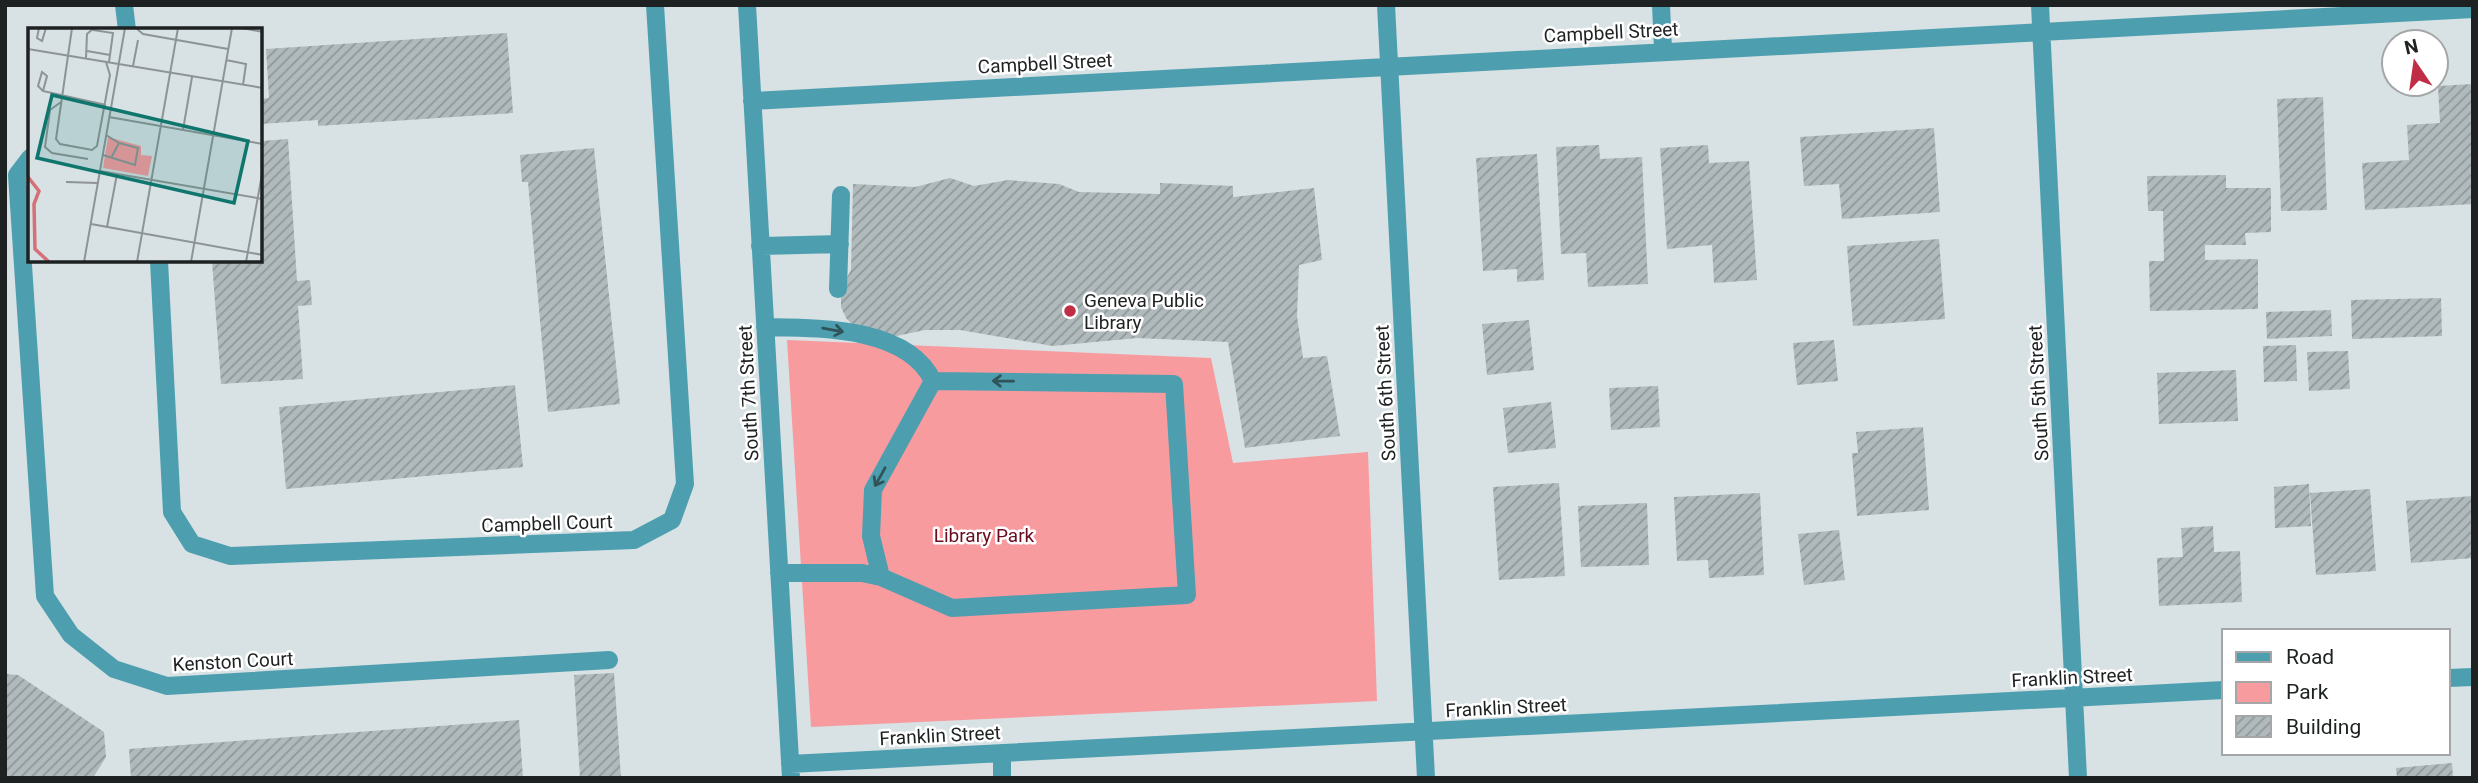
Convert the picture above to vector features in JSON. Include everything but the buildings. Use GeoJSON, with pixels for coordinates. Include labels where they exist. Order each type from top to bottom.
{"type":"FeatureCollection","features":[{"type":"Feature","properties":{"kind":"street"},"geometry":{"type":"LineString","coordinates":[[124,5],[127,28]]}},
{"type":"Feature","properties":{"kind":"street","name":"Campbell Court"},"geometry":{"type":"LineString","coordinates":[[159,262],[172,512],[192,544],[230,556],[634,540],[672,520],[685,484],[655,5]]}},
{"type":"Feature","properties":{"kind":"street","name":"South 7th Street"},"geometry":{"type":"LineString","coordinates":[[747,5],[790,771]]}},
{"type":"Feature","properties":{"kind":"street","name":"South 6th Street"},"geometry":{"type":"LineString","coordinates":[[1385,5],[1426,778]]}},
{"type":"Feature","properties":{"kind":"street"},"geometry":{"type":"LineString","coordinates":[[1661,5],[1663,50]]}},
{"type":"Feature","properties":{"kind":"street","name":"South 5th Street"},"geometry":{"type":"LineString","coordinates":[[2040,5],[2078,778]]}},
{"type":"Feature","properties":{"kind":"street","name":"Campbell Street"},"geometry":{"type":"LineString","coordinates":[[752,100],[2473,9]]}},
{"type":"Feature","properties":{"kind":"street","name":"Kenston Court"},"geometry":{"type":"LineString","coordinates":[[28,161],[17,175],[45,596],[71,635],[114,669],[167,686],[609,660]]}},
{"type":"Feature","properties":{"kind":"street"},"geometry":{"type":"LineString","coordinates":[[838,289],[841,195]]}},
{"type":"Feature","properties":{"kind":"street"},"geometry":{"type":"LineString","coordinates":[[760,246],[840,244]]}},
{"type":"Feature","properties":{"kind":"street"},"geometry":{"type":"LineString","coordinates":[[765,327],[823,327],[884,341],[917,358],[933,381]]}},
{"type":"Feature","properties":{"kind":"street"},"geometry":{"type":"LineString","coordinates":[[779,573],[862,573],[881,578],[952,608],[1187,595],[1174,384],[933,381]]}},
{"type":"Feature","properties":{"kind":"street"},"geometry":{"type":"LineString","coordinates":[[881,578],[871,536],[873,489],[933,381]]}},
{"type":"Feature","properties":{"kind":"street"},"geometry":{"type":"LineString","coordinates":[[2450,678],[2473,677]]}},
{"type":"Feature","properties":{"kind":"street","name":"Franklin Street"},"geometry":{"type":"LineString","coordinates":[[790,771],[1002,754],[2222,690]]}},
{"type":"Feature","properties":{"kind":"street"},"geometry":{"type":"LineString","coordinates":[[1002,754],[1002,778]]}},
{"type":"Feature","properties":{"kind":"green space","name":"Library Park"},"geometry":{"type":"Polygon","coordinates":[[[787,340],[1211,358],[1233,463],[1368,452],[1377,701],[811,727],[787,340]]]}},
{"type":"Feature","properties":{"kind":"place","name":"Geneva Public Library"},"geometry":{"type":"Point","coordinates":[1070,311]}}]}
